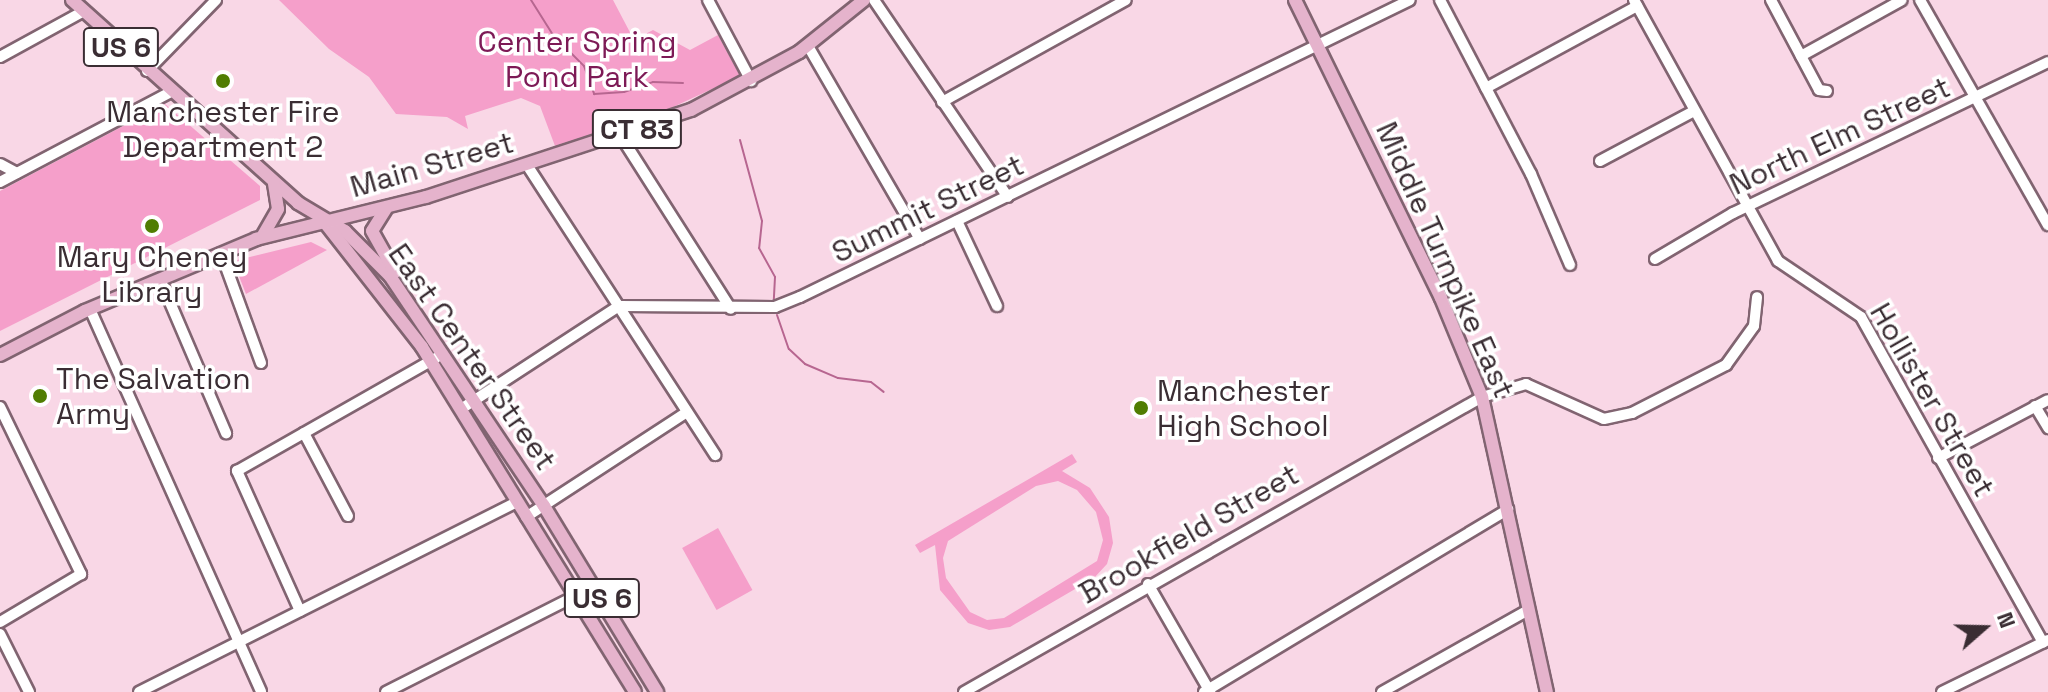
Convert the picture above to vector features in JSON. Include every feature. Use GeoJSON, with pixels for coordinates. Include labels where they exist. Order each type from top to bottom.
{"type":"FeatureCollection","features":[{"type":"Feature","properties":{"kind":"main road","name":"US 6"},"geometry":{"type":"LineString","coordinates":[[72,0],[274,183],[324,222]]}},
{"type":"Feature","properties":{"kind":"main road","name":"Main Street"},"geometry":{"type":"LineString","coordinates":[[0,355],[90,309],[262,237],[387,207],[527,165],[696,108],[751,81],[808,46],[864,0]]}},
{"type":"Feature","properties":{"kind":"main road","name":"Middle Turnpike East"},"geometry":{"type":"LineString","coordinates":[[1295,0],[1441,298],[1482,397],[1547,692]]}},
{"type":"Feature","properties":{"kind":"main road"},"geometry":{"type":"LineString","coordinates":[[262,237],[278,209],[274,183]]}},
{"type":"Feature","properties":{"kind":"main road"},"geometry":{"type":"LineString","coordinates":[[387,207],[372,233],[403,292],[390,302]]}},
{"type":"Feature","properties":{"kind":"main road","name":"East Center Street"},"geometry":{"type":"LineString","coordinates":[[324,222],[358,242],[403,292],[595,586],[655,688]]}},
{"type":"Feature","properties":{"kind":"main road","name":"East Center Street"},"geometry":{"type":"LineString","coordinates":[[324,222],[390,302],[431,361],[636,692]]}},
{"type":"Feature","properties":{"kind":"street"},"geometry":{"type":"LineString","coordinates":[[147,71],[216,0]]}},
{"type":"Feature","properties":{"kind":"street"},"geometry":{"type":"LineString","coordinates":[[708,0],[751,81]]}},
{"type":"Feature","properties":{"kind":"street"},"geometry":{"type":"LineString","coordinates":[[874,0],[1008,197]]}},
{"type":"Feature","properties":{"kind":"street"},"geometry":{"type":"LineString","coordinates":[[942,102],[1126,0]]}},
{"type":"Feature","properties":{"kind":"street","name":"Summit Street"},"geometry":{"type":"LineString","coordinates":[[619,306],[731,309],[778,306],[1319,47],[1410,0]]}},
{"type":"Feature","properties":{"kind":"street"},"geometry":{"type":"LineString","coordinates":[[1440,0],[1531,174],[1570,265]]}},
{"type":"Feature","properties":{"kind":"street"},"geometry":{"type":"LineString","coordinates":[[1771,0],[1819,90],[1827,91]]}},
{"type":"Feature","properties":{"kind":"street"},"geometry":{"type":"LineString","coordinates":[[1801,56],[1902,0]]}},
{"type":"Feature","properties":{"kind":"street"},"geometry":{"type":"LineString","coordinates":[[1920,0],[1973,100],[2048,225]]}},
{"type":"Feature","properties":{"kind":"street"},"geometry":{"type":"LineString","coordinates":[[1486,88],[1636,3]]}},
{"type":"Feature","properties":{"kind":"street","name":"Hollister Street"},"geometry":{"type":"LineString","coordinates":[[1636,3],[1778,261],[1861,317],[1938,458],[2045,642]]}},
{"type":"Feature","properties":{"kind":"street"},"geometry":{"type":"LineString","coordinates":[[0,57],[84,11]]}},
{"type":"Feature","properties":{"kind":"street"},"geometry":{"type":"LineString","coordinates":[[808,46],[920,239]]}},
{"type":"Feature","properties":{"kind":"street","name":"North Elm Street"},"geometry":{"type":"LineString","coordinates":[[1655,259],[1746,206],[2048,62]]}},
{"type":"Feature","properties":{"kind":"street"},"geometry":{"type":"LineString","coordinates":[[0,182],[171,92]]}},
{"type":"Feature","properties":{"kind":"street"},"geometry":{"type":"LineString","coordinates":[[1600,161],[1694,111]]}},
{"type":"Feature","properties":{"kind":"street"},"geometry":{"type":"LineString","coordinates":[[620,135],[731,309]]}},
{"type":"Feature","properties":{"kind":"street"},"geometry":{"type":"LineString","coordinates":[[0,164],[17,173]]}},
{"type":"Feature","properties":{"kind":"street"},"geometry":{"type":"LineString","coordinates":[[527,165],[715,455]]}},
{"type":"Feature","properties":{"kind":"street"},"geometry":{"type":"LineString","coordinates":[[957,221],[997,306]]}},
{"type":"Feature","properties":{"kind":"street"},"geometry":{"type":"LineString","coordinates":[[221,253],[261,363]]}},
{"type":"Feature","properties":{"kind":"street"},"geometry":{"type":"LineString","coordinates":[[160,279],[226,433]]}},
{"type":"Feature","properties":{"kind":"street","name":"Brookfield Street"},"geometry":{"type":"LineString","coordinates":[[964,692],[1148,584],[1482,397],[1526,384],[1604,419],[1632,413],[1726,365],[1754,326],[1757,297]]}},
{"type":"Feature","properties":{"kind":"street"},"geometry":{"type":"LineString","coordinates":[[461,409],[619,306]]}},
{"type":"Feature","properties":{"kind":"street"},"geometry":{"type":"LineString","coordinates":[[90,309],[261,692]]}},
{"type":"Feature","properties":{"kind":"street"},"geometry":{"type":"LineString","coordinates":[[300,611],[237,472],[444,353]]}},
{"type":"Feature","properties":{"kind":"street"},"geometry":{"type":"LineString","coordinates":[[1938,458],[2048,400]]}},
{"type":"Feature","properties":{"kind":"street"},"geometry":{"type":"LineString","coordinates":[[2035,406],[2048,428]]}},
{"type":"Feature","properties":{"kind":"street"},"geometry":{"type":"LineString","coordinates":[[0,407],[81,574],[0,622]]}},
{"type":"Feature","properties":{"kind":"street"},"geometry":{"type":"LineString","coordinates":[[526,517],[687,412]]}},
{"type":"Feature","properties":{"kind":"street"},"geometry":{"type":"LineString","coordinates":[[304,433],[348,516]]}},
{"type":"Feature","properties":{"kind":"street"},"geometry":{"type":"LineString","coordinates":[[139,692],[517,502]]}},
{"type":"Feature","properties":{"kind":"street"},"geometry":{"type":"LineString","coordinates":[[1148,584],[1208,691],[1508,509]]}},
{"type":"Feature","properties":{"kind":"street"},"geometry":{"type":"LineString","coordinates":[[386,692],[595,586]]}},
{"type":"Feature","properties":{"kind":"street"},"geometry":{"type":"LineString","coordinates":[[1382,692],[1528,610]]}},
{"type":"Feature","properties":{"kind":"street"},"geometry":{"type":"LineString","coordinates":[[0,634],[29,692]]}},
{"type":"Feature","properties":{"kind":"street"},"geometry":{"type":"LineString","coordinates":[[1942,692],[2045,642]]}},
{"type":"Feature","properties":{"kind":"street"},"geometry":{"type":"LineString","coordinates":[[636,692],[655,688]]}},
{"type":"Feature","properties":{"kind":"green space","name":"Center Spring Pond Park"},"geometry":{"type":"Polygon","coordinates":[[[279,0],[613,0],[634,40],[653,30],[690,50],[718,35],[740,76],[671,108],[555,146],[540,106],[521,98],[465,116],[468,129],[447,117],[396,114],[369,77],[329,49],[279,0]]]}},
{"type":"Feature","properties":{"kind":"green space"},"geometry":{"type":"Polygon","coordinates":[[[165,104],[260,186],[260,200],[0,331],[0,191],[165,104]]]}},
{"type":"Feature","properties":{"kind":"green space"},"geometry":{"type":"Polygon","coordinates":[[[311,242],[327,250],[246,294],[233,261],[311,242]]]}},
{"type":"Feature","properties":{"kind":"green space"},"geometry":{"type":"Polygon","coordinates":[[[1072,454],[1077,462],[1062,471],[1090,488],[1109,517],[1113,543],[1107,564],[1094,578],[1010,627],[989,630],[968,623],[940,590],[935,545],[920,553],[915,545],[1072,454]],[[1058,481],[1036,486],[948,541],[943,558],[946,578],[970,612],[987,620],[1004,618],[1097,561],[1103,540],[1096,512],[1077,490],[1058,481]]]}},
{"type":"Feature","properties":{"kind":"green space"},"geometry":{"type":"Polygon","coordinates":[[[718,528],[752,590],[717,610],[682,548],[718,528]]]}},
{"type":"Feature","properties":{"kind":"waterway"},"geometry":{"type":"LineString","coordinates":[[531,0],[553,35],[584,66],[594,94],[624,92],[653,82],[683,83]]}},
{"type":"Feature","properties":{"kind":"waterway"},"geometry":{"type":"LineString","coordinates":[[740,140],[762,221],[759,248],[775,277],[774,299]]}},
{"type":"Feature","properties":{"kind":"waterway"},"geometry":{"type":"LineString","coordinates":[[777,315],[789,349],[805,364],[838,378],[871,382],[884,392]]}},
{"type":"Feature","properties":{"kind":"place","name":"Manchester Fire Department 2"},"geometry":{"type":"Point","coordinates":[223,81]}},
{"type":"Feature","properties":{"kind":"place","name":"Mary Cheney Library"},"geometry":{"type":"Point","coordinates":[152,226]}},
{"type":"Feature","properties":{"kind":"place","name":"The Salvation Army"},"geometry":{"type":"Point","coordinates":[40,396]}},
{"type":"Feature","properties":{"kind":"place","name":"Manchester High School"},"geometry":{"type":"Point","coordinates":[1141,408]}}]}
